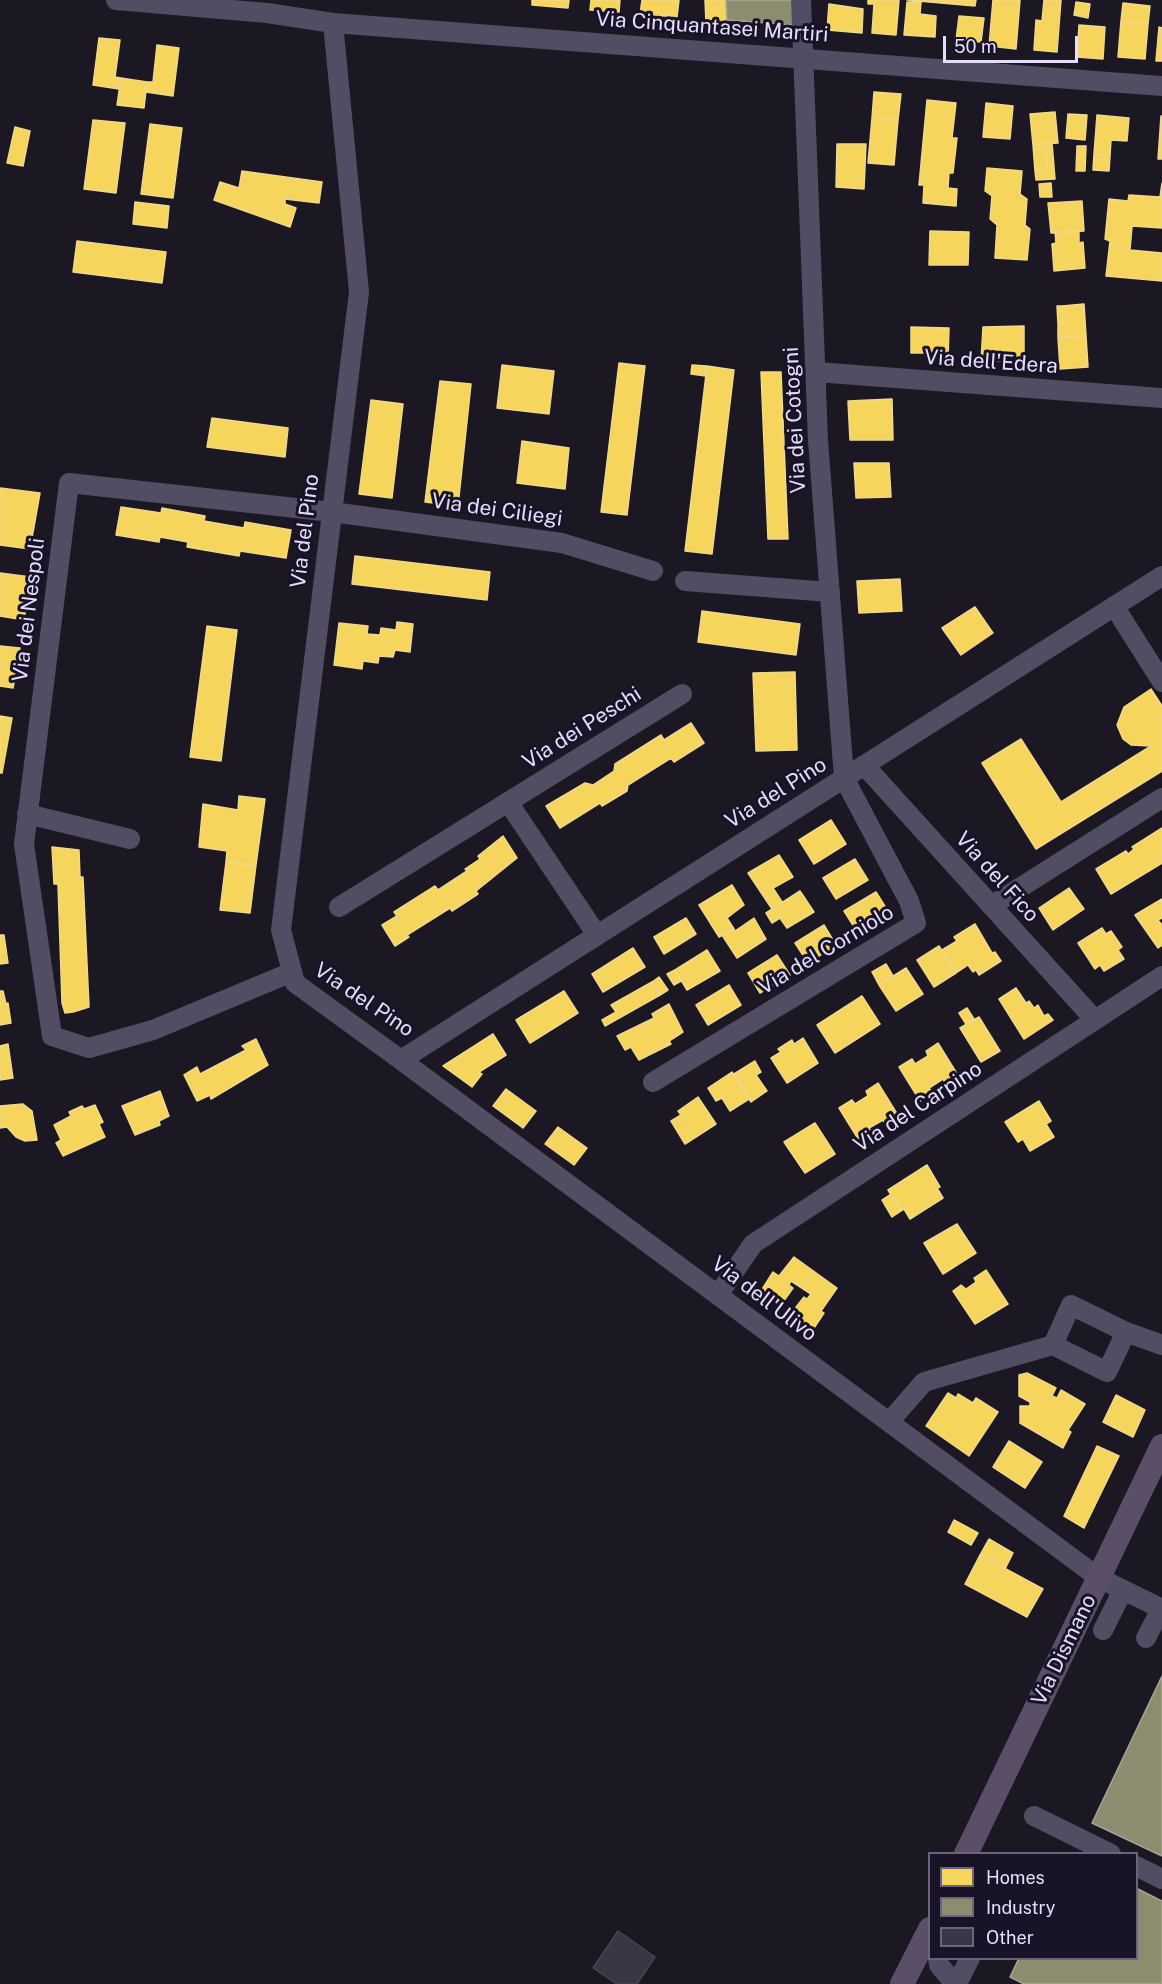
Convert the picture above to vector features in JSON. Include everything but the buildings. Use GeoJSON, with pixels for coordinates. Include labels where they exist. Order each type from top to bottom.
{"type":"FeatureCollection","features":[{"type":"Feature","properties":{"kind":"main road","name":"Via Dismano"},"geometry":{"type":"LineString","coordinates":[[967,1852],[1162,1446]]}},
{"type":"Feature","properties":{"kind":"main road"},"geometry":{"type":"LineString","coordinates":[[902,1984],[928,1933]]}},
{"type":"Feature","properties":{"kind":"street","name":"Via Cinquantasei Martiri"},"geometry":{"type":"LineString","coordinates":[[116,0],[266,6],[333,23],[1162,86]]}},
{"type":"Feature","properties":{"kind":"street","name":"Via dei Cotogni"},"geometry":{"type":"LineString","coordinates":[[801,0],[816,372],[844,778]]}},
{"type":"Feature","properties":{"kind":"street","name":"Via del Pino"},"geometry":{"type":"LineString","coordinates":[[333,23],[359,292],[280,930],[295,983],[401,1060],[1162,576]]}},
{"type":"Feature","properties":{"kind":"street","name":"Via dell'Edera"},"geometry":{"type":"LineString","coordinates":[[816,372],[1162,398]]}},
{"type":"Feature","properties":{"kind":"street","name":"Via dei Nespoli"},"geometry":{"type":"LineString","coordinates":[[292,972],[153,1030],[89,1048],[52,1036],[24,844],[69,483],[332,512]]}},
{"type":"Feature","properties":{"kind":"street","name":"Via dei Ciliegi"},"geometry":{"type":"LineString","coordinates":[[332,512],[562,543],[653,571]]}},
{"type":"Feature","properties":{"kind":"street"},"geometry":{"type":"LineString","coordinates":[[685,580],[830,592]]}},
{"type":"Feature","properties":{"kind":"street"},"geometry":{"type":"LineString","coordinates":[[1114,606],[1162,682]]}},
{"type":"Feature","properties":{"kind":"street","name":"Via dei Peschi"},"geometry":{"type":"LineString","coordinates":[[339,907],[682,694]]}},
{"type":"Feature","properties":{"kind":"street","name":"Via del Fico"},"geometry":{"type":"LineString","coordinates":[[864,765],[1095,1020]]}},
{"type":"Feature","properties":{"kind":"street","name":"Via del Corniolo"},"geometry":{"type":"LineString","coordinates":[[653,1082],[916,923],[909,902],[844,778]]}},
{"type":"Feature","properties":{"kind":"street"},"geometry":{"type":"LineString","coordinates":[[991,906],[1162,798]]}},
{"type":"Feature","properties":{"kind":"street"},"geometry":{"type":"LineString","coordinates":[[508,802],[597,935]]}},
{"type":"Feature","properties":{"kind":"street"},"geometry":{"type":"LineString","coordinates":[[27,814],[130,839]]}},
{"type":"Feature","properties":{"kind":"street","name":"Via del Carpino"},"geometry":{"type":"LineString","coordinates":[[718,1295],[753,1244],[1162,976]]}},
{"type":"Feature","properties":{"kind":"street","name":"Via dell'Ulivo"},"geometry":{"type":"LineString","coordinates":[[401,1060],[1099,1578],[1161,1609]]}},
{"type":"Feature","properties":{"kind":"street"},"geometry":{"type":"LineString","coordinates":[[1053,1345],[1071,1305],[1126,1332],[1162,1345]]}},
{"type":"Feature","properties":{"kind":"street"},"geometry":{"type":"LineString","coordinates":[[890,1422],[924,1382],[1053,1345],[1107,1372],[1126,1332]]}},
{"type":"Feature","properties":{"kind":"street"},"geometry":{"type":"LineString","coordinates":[[1103,1630],[1123,1590]]}},
{"type":"Feature","properties":{"kind":"street"},"geometry":{"type":"LineString","coordinates":[[1146,1638],[1161,1609]]}},
{"type":"Feature","properties":{"kind":"street"},"geometry":{"type":"LineString","coordinates":[[1034,1816],[1107,1852]]}},
{"type":"Feature","properties":{"kind":"street"},"geometry":{"type":"LineString","coordinates":[[1138,1867],[1162,1879]]}},
{"type":"Feature","properties":{"kind":"street"},"geometry":{"type":"LineString","coordinates":[[939,1960],[956,1984],[969,1960]]}}]}
